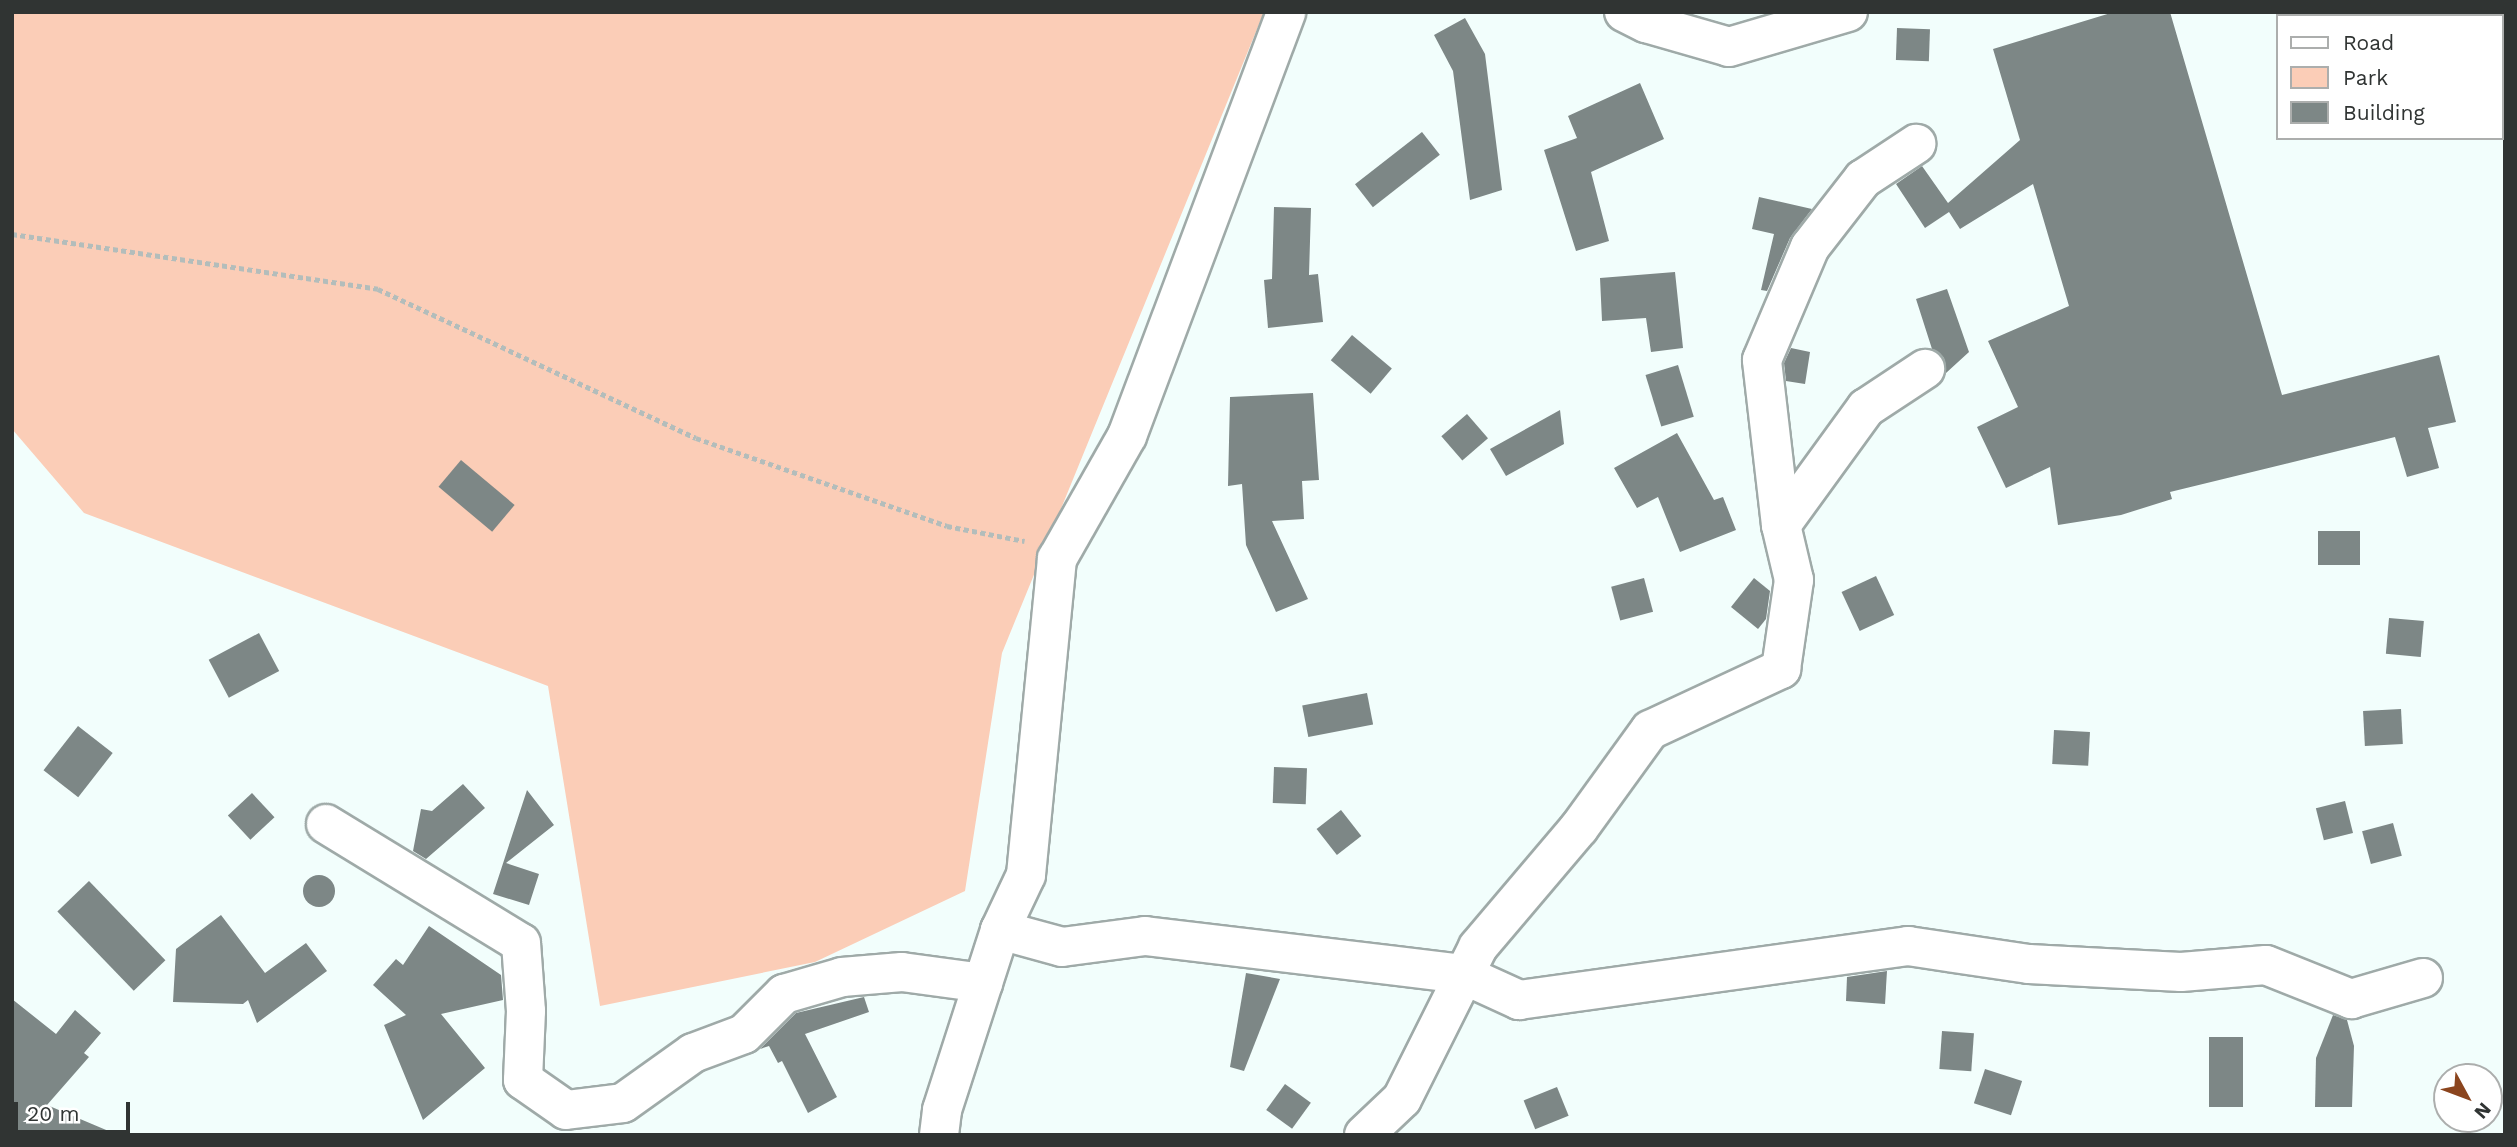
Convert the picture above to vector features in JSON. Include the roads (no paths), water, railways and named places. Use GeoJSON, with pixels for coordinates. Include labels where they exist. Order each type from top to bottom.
{"type":"FeatureCollection","features":[{"type":"Feature","properties":{"kind":"street"},"geometry":{"type":"LineString","coordinates":[[939,1135],[942,1110],[1000,930],[1026,875],[1052,552],[1127,436],[1286,12]]}},
{"type":"Feature","properties":{"kind":"street"},"geometry":{"type":"LineString","coordinates":[[1624,12],[1646,23],[1729,47],[1848,12]]}},
{"type":"Feature","properties":{"kind":"street"},"geometry":{"type":"LineString","coordinates":[[1364,1135],[1402,1099],[1462,974],[1478,947],[1579,828],[1650,730],[1781,669],[1794,580],[1781,525],[1762,360],[1810,247],[1863,179],[1916,144]]}},
{"type":"Feature","properties":{"kind":"street"},"geometry":{"type":"LineString","coordinates":[[1781,525],[1866,408],[1925,369]]}},
{"type":"Feature","properties":{"kind":"street"},"geometry":{"type":"LineString","coordinates":[[326,824],[521,943],[526,1011],[523,1080],[566,1110],[623,1102],[693,1053],[744,1034],[784,994],[842,977],[902,972],[983,983]]}},
{"type":"Feature","properties":{"kind":"street"},"geometry":{"type":"LineString","coordinates":[[1000,930],[1062,947],[1144,936],[1462,974],[1518,1000],[1908,946],[2029,964],[2181,972],[2266,965],[2351,999],[2423,978]]}}]}
